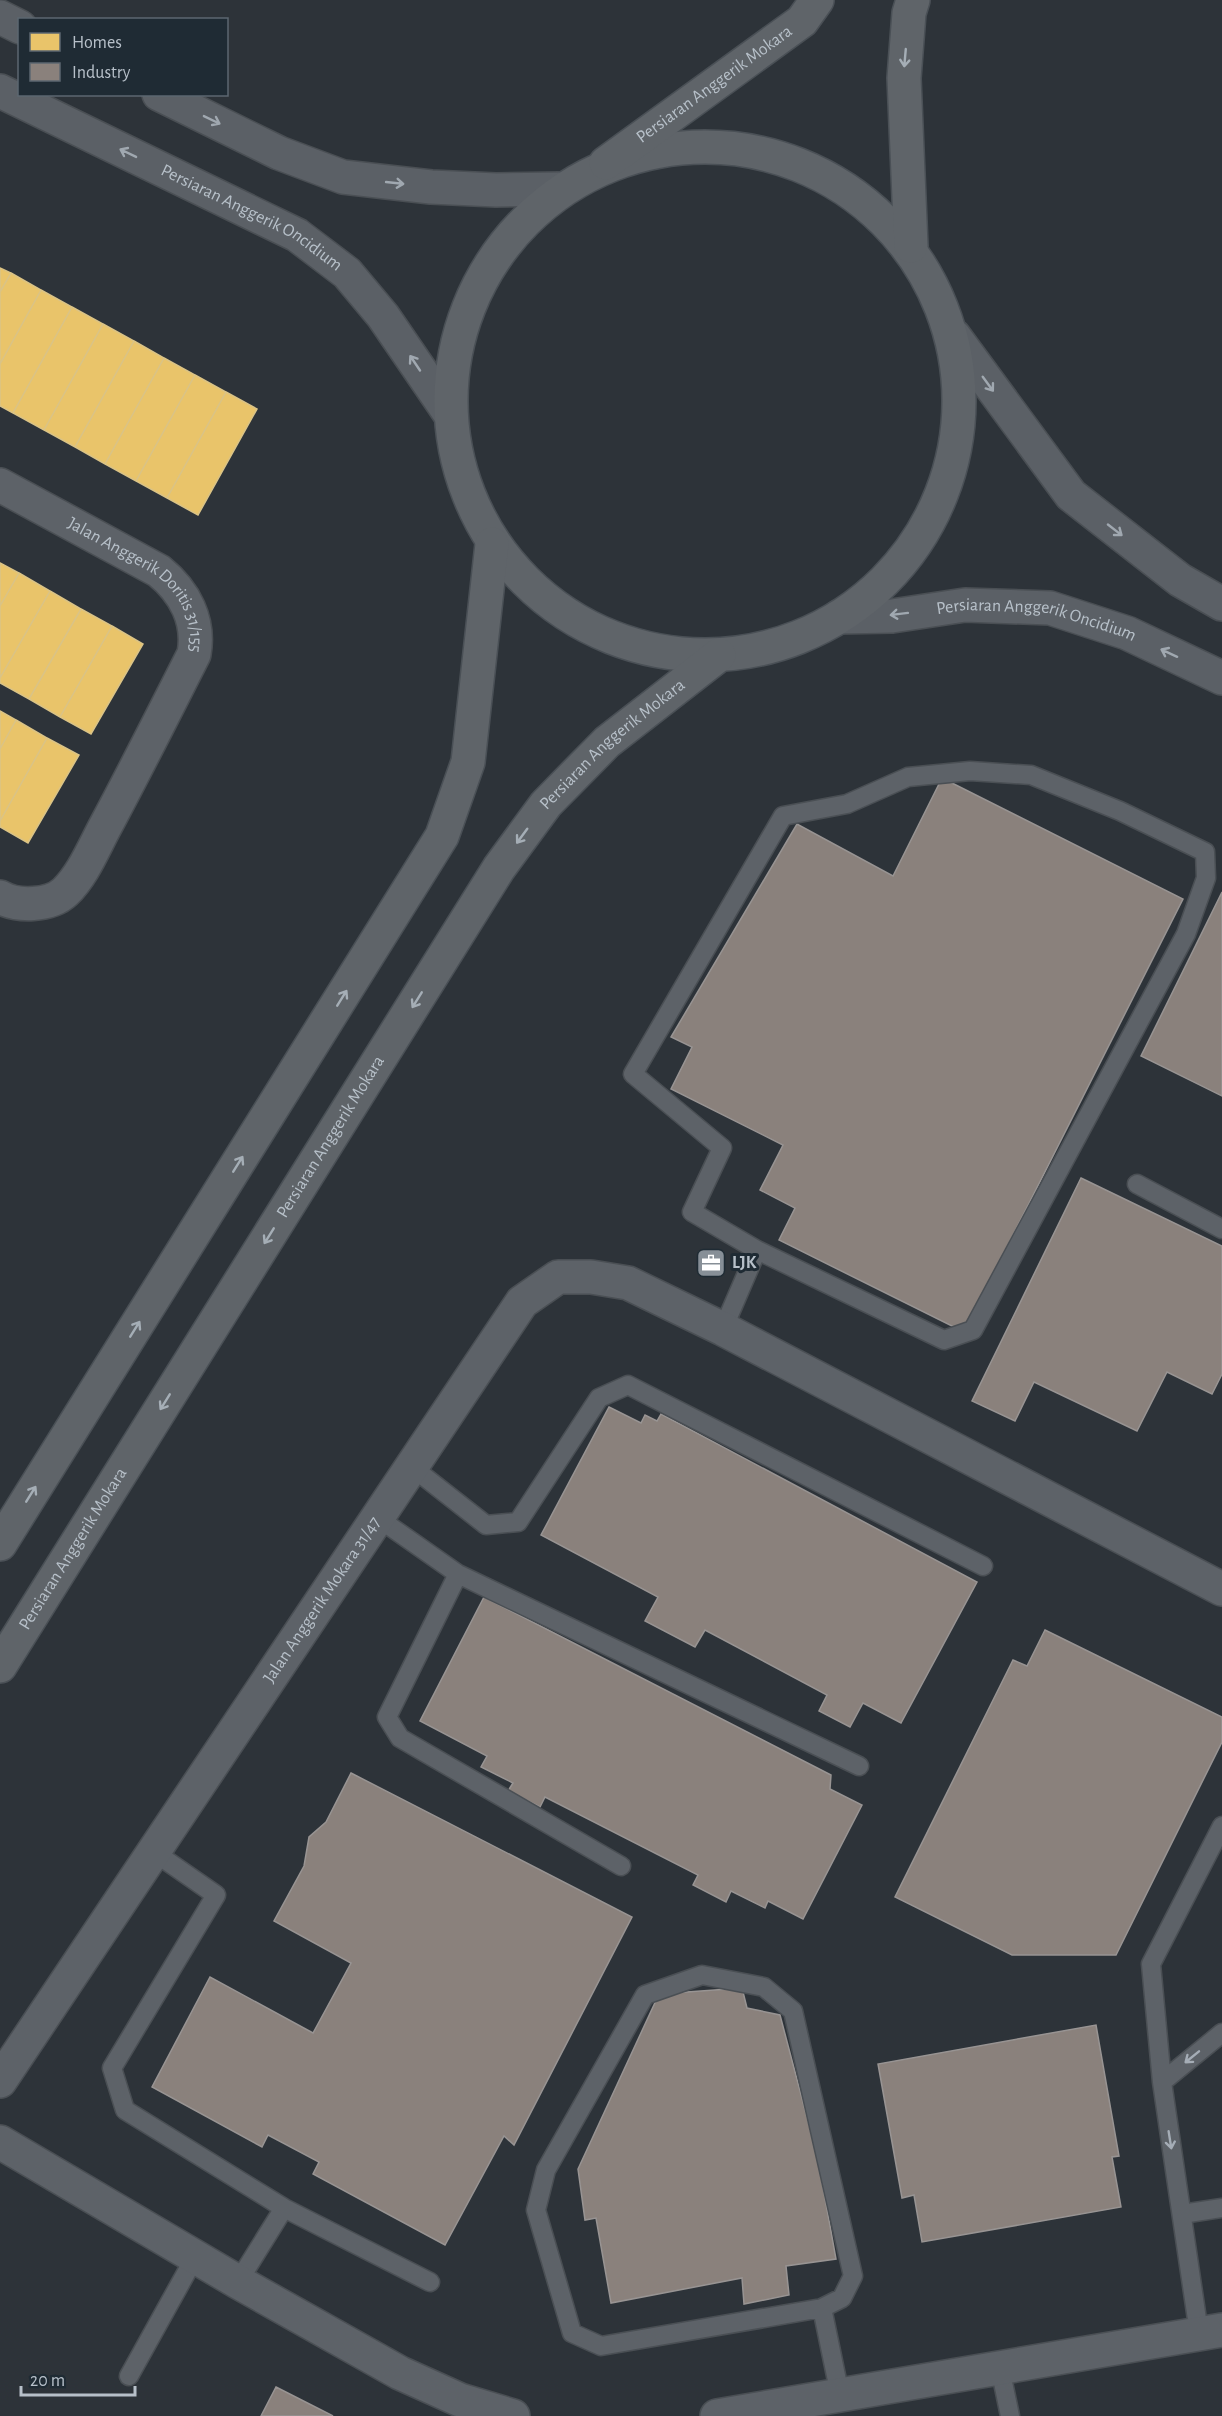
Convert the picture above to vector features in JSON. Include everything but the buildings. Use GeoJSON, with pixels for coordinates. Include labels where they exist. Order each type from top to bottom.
{"type":"FeatureCollection","features":[{"type":"Feature","properties":{"kind":"main road","name":"Persiaran Anggerik Mokara"},"geometry":{"type":"LineString","coordinates":[[604,165],[802,21],[817,0]]}},
{"type":"Feature","properties":{"kind":"main road"},"geometry":{"type":"LineString","coordinates":[[911,246],[903,78],[909,13],[913,0]]}},
{"type":"Feature","properties":{"kind":"main road"},"geometry":{"type":"LineString","coordinates":[[750,148],[840,182],[911,246],[937,289],[954,336],[962,401],[954,466],[929,526],[890,578],[839,617],[719,655],[653,651],[590,629],[536,593],[492,544],[461,480],[448,411],[453,346],[475,285],[511,232],[560,189],[604,165],[750,148]]}},
{"type":"Feature","properties":{"kind":"main road"},"geometry":{"type":"LineString","coordinates":[[0,1544],[442,836],[468,762],[492,544]]}},
{"type":"Feature","properties":{"kind":"main road","name":"Persiaran Anggerik Mokara"},"geometry":{"type":"LineString","coordinates":[[0,1666],[499,868],[546,804],[607,742],[719,655]]}},
{"type":"Feature","properties":{"kind":"street"},"geometry":{"type":"LineString","coordinates":[[0,17],[18,26]]}},
{"type":"Feature","properties":{"kind":"street","name":"Persiaran Anggerik Oncidium"},"geometry":{"type":"LineString","coordinates":[[0,91],[297,235],[347,273],[383,316],[448,411]]}},
{"type":"Feature","properties":{"kind":"street"},"geometry":{"type":"LineString","coordinates":[[163,96],[279,153],[343,177],[431,187],[496,190],[560,189]]}},
{"type":"Feature","properties":{"kind":"street"},"geometry":{"type":"LineString","coordinates":[[954,336],[1071,495],[1180,580],[1222,604]]}},
{"type":"Feature","properties":{"kind":"street","name":"Jalan Anggerik Doritis 31/155"},"geometry":{"type":"LineString","coordinates":[[0,485],[159,572],[173,582],[186,600],[195,622],[196,640],[194,654],[128,783],[80,872],[64,893],[44,902],[20,903],[0,897]]}},
{"type":"Feature","properties":{"kind":"street","name":"Persiaran Anggerik Oncidium"},"geometry":{"type":"LineString","coordinates":[[839,617],[892,615],[966,605],[1050,608],[1127,633],[1222,678]]}},
{"type":"Feature","properties":{"kind":"street","name":"Jalan Anggerik Mokara 31/47"},"geometry":{"type":"LineString","coordinates":[[0,2081],[522,1302],[558,1277],[591,1277],[628,1283],[723,1329],[1222,1589]]}},
{"type":"Feature","properties":{"kind":"street"},"geometry":{"type":"LineString","coordinates":[[0,2142],[238,2282],[400,2373],[460,2400],[513,2416]]}},
{"type":"Feature","properties":{"kind":"street"},"geometry":{"type":"LineString","coordinates":[[717,2416],[1211,2331]]}},
{"type":"Feature","properties":{"kind":"lane"},"geometry":{"type":"LineString","coordinates":[[970,771],[1031,775],[1120,811],[1205,852],[1206,878],[1186,934],[973,1330],[944,1340],[757,1250],[692,1212],[722,1148],[633,1074],[783,816],[847,804],[908,777],[970,771]]}},
{"type":"Feature","properties":{"kind":"lane"},"geometry":{"type":"LineString","coordinates":[[1137,1184],[1222,1229]]}},
{"type":"Feature","properties":{"kind":"lane"},"geometry":{"type":"LineString","coordinates":[[723,1329],[757,1250]]}},
{"type":"Feature","properties":{"kind":"lane"},"geometry":{"type":"LineString","coordinates":[[411,1467],[486,1525],[518,1522],[599,1398],[628,1385],[982,1566]]}},
{"type":"Feature","properties":{"kind":"lane"},"geometry":{"type":"LineString","coordinates":[[378,1518],[458,1574],[859,1766]]}},
{"type":"Feature","properties":{"kind":"lane"},"geometry":{"type":"LineString","coordinates":[[458,1574],[387,1717],[400,1738],[621,1866]]}},
{"type":"Feature","properties":{"kind":"lane"},"geometry":{"type":"LineString","coordinates":[[1211,2331],[1182,2214],[1161,2082],[1151,1964],[1222,1826]]}},
{"type":"Feature","properties":{"kind":"lane"},"geometry":{"type":"LineString","coordinates":[[154,1852],[216,1895],[112,2068],[125,2110],[284,2208],[430,2282]]}},
{"type":"Feature","properties":{"kind":"lane"},"geometry":{"type":"LineString","coordinates":[[702,1976],[764,1987],[793,2011],[853,2276],[842,2298],[822,2308],[601,2346],[572,2333],[536,2210],[546,2170],[645,1995],[702,1976]]}},
{"type":"Feature","properties":{"kind":"lane"},"geometry":{"type":"LineString","coordinates":[[1161,2082],[1222,2033]]}},
{"type":"Feature","properties":{"kind":"lane"},"geometry":{"type":"LineString","coordinates":[[238,2282],[284,2208]]}},
{"type":"Feature","properties":{"kind":"lane"},"geometry":{"type":"LineString","coordinates":[[1182,2214],[1222,2208]]}},
{"type":"Feature","properties":{"kind":"lane"},"geometry":{"type":"LineString","coordinates":[[129,2376],[195,2257]]}},
{"type":"Feature","properties":{"kind":"lane"},"geometry":{"type":"LineString","coordinates":[[822,2308],[840,2395]]}},
{"type":"Feature","properties":{"kind":"lane"},"geometry":{"type":"LineString","coordinates":[[1000,2368],[1010,2416]]}},
{"type":"Feature","properties":{"kind":"place","name":"LJK"},"geometry":{"type":"Point","coordinates":[711,1263]}}]}
